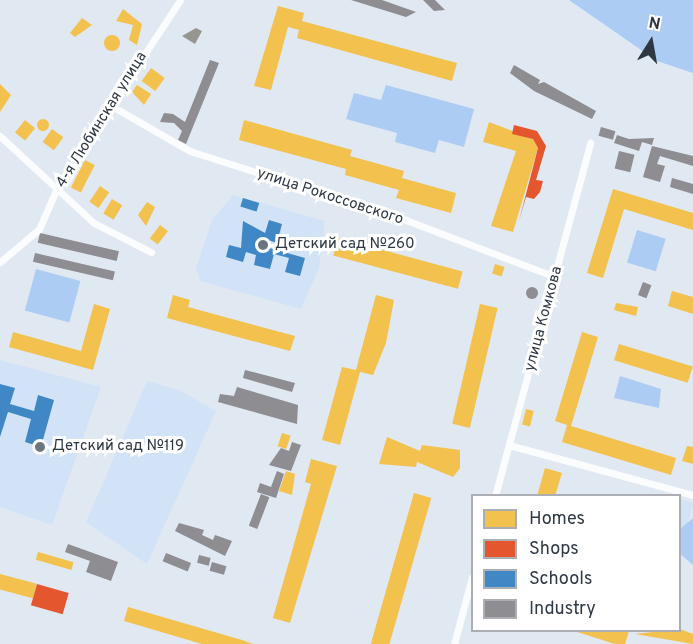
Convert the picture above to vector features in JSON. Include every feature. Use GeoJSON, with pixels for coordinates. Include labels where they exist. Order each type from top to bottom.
{"type":"FeatureCollection","features":[{"type":"Feature","properties":{"kind":"street","name":"4-я Любинская улица"},"geometry":{"type":"LineString","coordinates":[[0,262],[39,229],[58,186],[180,0]]}},
{"type":"Feature","properties":{"kind":"street","name":"улица Рокоссовского"},"geometry":{"type":"LineString","coordinates":[[110,105],[190,151],[406,220],[555,277]]}},
{"type":"Feature","properties":{"kind":"street"},"geometry":{"type":"LineString","coordinates":[[0,136],[58,186],[94,223],[152,252]]}},
{"type":"Feature","properties":{"kind":"street","name":"улица Комкова"},"geometry":{"type":"LineString","coordinates":[[495,494],[590,143]]}},
{"type":"Feature","properties":{"kind":"street"},"geometry":{"type":"LineString","coordinates":[[509,445],[693,495]]}},
{"type":"Feature","properties":{"kind":"street"},"geometry":{"type":"LineString","coordinates":[[454,644],[471,581]]}},
{"type":"Feature","properties":{"kind":"shaded area"},"geometry":{"type":"Polygon","coordinates":[[[569,0],[693,0],[693,73],[657,61],[569,0]]]}},
{"type":"Feature","properties":{"kind":"shaded area"},"geometry":{"type":"Polygon","coordinates":[[[386,85],[474,109],[464,147],[439,140],[435,153],[395,142],[397,133],[346,119],[354,93],[381,100],[386,85]]]}},
{"type":"Feature","properties":{"kind":"shaded area","name":"Детский сад №260"},"geometry":{"type":"Polygon","coordinates":[[[233,195],[325,221],[319,268],[301,309],[200,281],[196,268],[212,220],[233,195]]]}},
{"type":"Feature","properties":{"kind":"shaded area"},"geometry":{"type":"Polygon","coordinates":[[[637,230],[666,239],[656,271],[627,263],[637,230]]]}},
{"type":"Feature","properties":{"kind":"shaded area"},"geometry":{"type":"Polygon","coordinates":[[[36,269],[80,281],[69,322],[25,311],[36,269]]]}},
{"type":"Feature","properties":{"kind":"shaded area","name":"Детский сад №119"},"geometry":{"type":"Polygon","coordinates":[[[0,360],[101,387],[52,525],[0,507],[0,360]]]}},
{"type":"Feature","properties":{"kind":"shaded area"},"geometry":{"type":"Polygon","coordinates":[[[620,376],[661,389],[659,408],[614,398],[620,376]]]}},
{"type":"Feature","properties":{"kind":"shaded area"},"geometry":{"type":"Polygon","coordinates":[[[147,381],[179,390],[216,411],[147,564],[86,522],[147,381]]]}},
{"type":"Feature","properties":{"kind":"shaded area"},"geometry":{"type":"Polygon","coordinates":[[[681,499],[693,504],[681,544],[681,499]]]}},
{"type":"Feature","properties":{"kind":"shaded area"},"geometry":{"type":"Polygon","coordinates":[[[693,518],[693,565],[681,555],[681,528],[693,518]]]}},
{"type":"Feature","properties":{"kind":"building: Homes"},"geometry":{"type":"Polygon","coordinates":[[[278,6],[304,13],[302,21],[457,63],[452,81],[297,38],[299,30],[288,27],[271,90],[254,86],[278,6]]]}},
{"type":"Feature","properties":{"kind":"building: Homes"},"geometry":{"type":"Polygon","coordinates":[[[123,9],[142,24],[137,45],[129,40],[133,25],[116,21],[123,9]]]}},
{"type":"Feature","properties":{"kind":"building: Homes"},"geometry":{"type":"Polygon","coordinates":[[[82,18],[92,25],[75,37],[70,33],[82,18]]]}},
{"type":"Feature","properties":{"kind":"building: Homes"},"geometry":{"type":"Polygon","coordinates":[[[112,35],[120,43],[112,51],[104,43],[112,35]]]}},
{"type":"Feature","properties":{"kind":"building: Homes"},"geometry":{"type":"Polygon","coordinates":[[[151,68],[165,78],[155,91],[142,81],[151,68]]]}},
{"type":"Feature","properties":{"kind":"building: Homes"},"geometry":{"type":"Polygon","coordinates":[[[0,84],[11,95],[0,112],[0,84]]]}},
{"type":"Feature","properties":{"kind":"building: Homes"},"geometry":{"type":"Polygon","coordinates":[[[137,85],[151,94],[144,105],[132,92],[137,85]]]}},
{"type":"Feature","properties":{"kind":"building: Homes"},"geometry":{"type":"Polygon","coordinates":[[[43,119],[49,125],[43,131],[37,125],[43,119]]]}},
{"type":"Feature","properties":{"kind":"building: Homes"},"geometry":{"type":"Polygon","coordinates":[[[25,120],[35,128],[25,141],[15,132],[25,120]]]}},
{"type":"Feature","properties":{"kind":"building: Homes"},"geometry":{"type":"Polygon","coordinates":[[[244,120],[352,150],[350,156],[404,171],[402,178],[456,193],[451,213],[396,198],[399,190],[345,175],[346,169],[239,140],[244,120]]]}},
{"type":"Feature","properties":{"kind":"building: Homes"},"geometry":{"type":"Polygon","coordinates":[[[489,122],[533,139],[538,148],[513,232],[491,226],[516,151],[483,142],[489,122]]]}},
{"type":"Feature","properties":{"kind":"building: Homes"},"geometry":{"type":"Polygon","coordinates":[[[52,129],[63,137],[54,150],[43,142],[52,129]]]}},
{"type":"Feature","properties":{"kind":"building: Homes"},"geometry":{"type":"Polygon","coordinates":[[[85,160],[95,165],[81,193],[71,188],[85,160]]]}},
{"type":"Feature","properties":{"kind":"building: Homes"},"geometry":{"type":"Polygon","coordinates":[[[100,186],[109,192],[98,208],[89,202],[100,186]]]}},
{"type":"Feature","properties":{"kind":"building: Homes"},"geometry":{"type":"Polygon","coordinates":[[[613,189],[693,213],[693,230],[624,209],[603,278],[587,273],[613,189]]]}},
{"type":"Feature","properties":{"kind":"building: Homes"},"geometry":{"type":"Polygon","coordinates":[[[112,199],[122,205],[114,220],[103,214],[112,199]]]}},
{"type":"Feature","properties":{"kind":"building: Homes"},"geometry":{"type":"Polygon","coordinates":[[[147,202],[155,207],[146,226],[138,215],[147,202]]]}},
{"type":"Feature","properties":{"kind":"building: Homes"},"geometry":{"type":"Polygon","coordinates":[[[160,225],[168,231],[158,245],[150,239],[160,225]]]}},
{"type":"Feature","properties":{"kind":"building: Homes"},"geometry":{"type":"Polygon","coordinates":[[[338,238],[463,271],[458,289],[333,255],[338,238]]]}},
{"type":"Feature","properties":{"kind":"building: Homes"},"geometry":{"type":"Polygon","coordinates":[[[495,264],[505,267],[502,276],[492,274],[495,264]]]}},
{"type":"Feature","properties":{"kind":"building: Homes"},"geometry":{"type":"Polygon","coordinates":[[[672,291],[693,297],[693,314],[668,306],[672,291]]]}},
{"type":"Feature","properties":{"kind":"building: Homes"},"geometry":{"type":"Polygon","coordinates":[[[173,295],[190,300],[188,307],[295,336],[290,351],[167,318],[173,295]]]}},
{"type":"Feature","properties":{"kind":"building: Homes"},"geometry":{"type":"Polygon","coordinates":[[[376,295],[394,300],[386,343],[373,375],[360,372],[340,445],[322,440],[342,367],[356,370],[376,295]]]}},
{"type":"Feature","properties":{"kind":"building: Homes"},"geometry":{"type":"Polygon","coordinates":[[[616,303],[638,307],[636,316],[614,310],[616,303]]]}},
{"type":"Feature","properties":{"kind":"building: Homes"},"geometry":{"type":"Polygon","coordinates":[[[94,304],[110,309],[93,370],[9,347],[13,332],[81,351],[94,304]]]}},
{"type":"Feature","properties":{"kind":"building: Homes"},"geometry":{"type":"Polygon","coordinates":[[[480,304],[498,308],[470,428],[452,424],[480,304]]]}},
{"type":"Feature","properties":{"kind":"building: Homes"},"geometry":{"type":"Polygon","coordinates":[[[582,332],[598,337],[571,426],[676,458],[671,475],[562,442],[567,425],[555,421],[582,332]]]}},
{"type":"Feature","properties":{"kind":"building: Homes"},"geometry":{"type":"Polygon","coordinates":[[[619,344],[693,367],[688,383],[614,360],[619,344]]]}},
{"type":"Feature","properties":{"kind":"building: Homes"},"geometry":{"type":"Polygon","coordinates":[[[526,409],[534,411],[530,426],[522,425],[526,409]]]}},
{"type":"Feature","properties":{"kind":"building: Homes"},"geometry":{"type":"Polygon","coordinates":[[[282,433],[291,436],[286,449],[278,446],[282,433]]]}},
{"type":"Feature","properties":{"kind":"building: Homes"},"geometry":{"type":"Polygon","coordinates":[[[387,437],[420,451],[422,445],[460,450],[460,468],[453,477],[417,462],[416,467],[379,464],[387,437]]]}},
{"type":"Feature","properties":{"kind":"building: Homes"},"geometry":{"type":"Polygon","coordinates":[[[687,446],[693,447],[693,464],[682,461],[687,446]]]}},
{"type":"Feature","properties":{"kind":"building: Homes"},"geometry":{"type":"Polygon","coordinates":[[[311,459],[337,466],[290,623],[273,618],[311,484],[305,482],[311,459]]]}},
{"type":"Feature","properties":{"kind":"building: Homes"},"geometry":{"type":"Polygon","coordinates":[[[545,468],[562,473],[556,494],[538,494],[545,468]]]}},
{"type":"Feature","properties":{"kind":"building: Homes"},"geometry":{"type":"Polygon","coordinates":[[[286,471],[295,474],[292,495],[279,491],[286,471]]]}},
{"type":"Feature","properties":{"kind":"building: Homes"},"geometry":{"type":"Polygon","coordinates":[[[414,493],[431,498],[389,644],[371,644],[414,493]]]}},
{"type":"Feature","properties":{"kind":"building: Homes"},"geometry":{"type":"Polygon","coordinates":[[[38,552],[74,562],[71,570],[36,560],[38,552]]]}},
{"type":"Feature","properties":{"kind":"building: Homes"},"geometry":{"type":"Polygon","coordinates":[[[0,574],[37,584],[33,598],[0,590],[0,574]]]}},
{"type":"Feature","properties":{"kind":"building: Homes"},"geometry":{"type":"Polygon","coordinates":[[[128,607],[253,644],[202,644],[124,621],[128,607]]]}},
{"type":"Feature","properties":{"kind":"building: Homes"},"geometry":{"type":"Polygon","coordinates":[[[681,629],[693,634],[693,644],[635,634],[681,632],[681,629]]]}},
{"type":"Feature","properties":{"kind":"building: Homes"},"geometry":{"type":"Polygon","coordinates":[[[577,632],[629,632],[625,644],[615,644],[577,632]]]}},
{"type":"Feature","properties":{"kind":"building: Shops"},"geometry":{"type":"Polygon","coordinates":[[[514,125],[537,131],[546,146],[536,180],[543,181],[540,192],[534,199],[526,197],[519,221],[538,148],[533,139],[512,134],[514,125]]]}},
{"type":"Feature","properties":{"kind":"building: Shops"},"geometry":{"type":"Polygon","coordinates":[[[37,584],[69,593],[63,614],[31,605],[37,584]]]}},
{"type":"Feature","properties":{"kind":"building: Schools"},"geometry":{"type":"Polygon","coordinates":[[[243,198],[259,203],[257,212],[240,207],[243,198]]]}},
{"type":"Feature","properties":{"kind":"building: Schools"},"geometry":{"type":"Polygon","coordinates":[[[269,220],[282,224],[277,243],[268,240],[266,247],[305,258],[300,276],[285,272],[289,258],[274,254],[270,269],[254,265],[256,255],[246,252],[243,262],[226,257],[229,245],[241,248],[243,221],[265,233],[269,220]]]}},
{"type":"Feature","properties":{"kind":"building: Schools"},"geometry":{"type":"Polygon","coordinates":[[[0,384],[15,388],[10,404],[34,411],[38,395],[54,400],[41,447],[25,442],[31,419],[8,412],[0,437],[0,384]]]}},
{"type":"Feature","properties":{"kind":"building: Industry"},"geometry":{"type":"Polygon","coordinates":[[[351,0],[382,0],[416,12],[406,17],[351,0]]]}},
{"type":"Feature","properties":{"kind":"building: Industry"},"geometry":{"type":"Polygon","coordinates":[[[423,0],[435,0],[445,10],[434,11],[423,0]]]}},
{"type":"Feature","properties":{"kind":"building: Industry"},"geometry":{"type":"Polygon","coordinates":[[[210,60],[219,63],[186,144],[178,140],[182,131],[174,123],[160,122],[164,113],[173,114],[185,122],[210,60]]]}},
{"type":"Feature","properties":{"kind":"building: Industry"},"geometry":{"type":"Polygon","coordinates":[[[514,65],[540,80],[538,84],[544,82],[596,111],[592,119],[534,91],[510,73],[514,65]]]}},
{"type":"Feature","properties":{"kind":"building: Industry"},"geometry":{"type":"Polygon","coordinates":[[[601,127],[615,131],[613,140],[599,136],[601,127]]]}},
{"type":"Feature","properties":{"kind":"building: Industry"},"geometry":{"type":"Polygon","coordinates":[[[617,135],[629,139],[654,138],[652,145],[642,142],[639,151],[614,143],[617,135]]]}},
{"type":"Feature","properties":{"kind":"building: Industry"},"geometry":{"type":"Polygon","coordinates":[[[652,146],[693,156],[693,166],[660,156],[657,164],[665,166],[660,182],[643,177],[652,146]]]}},
{"type":"Feature","properties":{"kind":"building: Industry"},"geometry":{"type":"Polygon","coordinates":[[[619,151],[635,155],[630,172],[615,168],[619,151]]]}},
{"type":"Feature","properties":{"kind":"building: Industry"},"geometry":{"type":"Polygon","coordinates":[[[672,178],[693,184],[693,194],[670,187],[672,178]]]}},
{"type":"Feature","properties":{"kind":"building: Industry"},"geometry":{"type":"Polygon","coordinates":[[[40,233],[119,251],[117,261],[38,243],[40,233]]]}},
{"type":"Feature","properties":{"kind":"building: Industry"},"geometry":{"type":"Polygon","coordinates":[[[35,253],[115,271],[113,280],[33,262],[35,253]]]}},
{"type":"Feature","properties":{"kind":"building: Industry"},"geometry":{"type":"Polygon","coordinates":[[[643,282],[651,285],[646,298],[638,295],[643,282]]]}},
{"type":"Feature","properties":{"kind":"building: Industry"},"geometry":{"type":"Polygon","coordinates":[[[534,287],[538,293],[534,299],[530,299],[526,291],[534,287]]]}},
{"type":"Feature","properties":{"kind":"building: Industry"},"geometry":{"type":"Polygon","coordinates":[[[245,370],[295,383],[292,392],[243,378],[245,370]]]}},
{"type":"Feature","properties":{"kind":"building: Industry"},"geometry":{"type":"Polygon","coordinates":[[[237,387],[298,405],[297,424],[218,402],[220,394],[234,396],[237,387]]]}},
{"type":"Feature","properties":{"kind":"building: Industry"},"geometry":{"type":"Polygon","coordinates":[[[292,442],[301,445],[291,471],[269,465],[281,448],[289,451],[292,442]]]}},
{"type":"Feature","properties":{"kind":"building: Industry"},"geometry":{"type":"Polygon","coordinates":[[[277,471],[284,474],[276,498],[257,492],[260,483],[271,487],[277,471]]]}},
{"type":"Feature","properties":{"kind":"building: Industry"},"geometry":{"type":"Polygon","coordinates":[[[261,494],[269,497],[257,529],[249,526],[261,494]]]}},
{"type":"Feature","properties":{"kind":"building: Industry"},"geometry":{"type":"Polygon","coordinates":[[[179,523],[204,530],[202,535],[213,540],[215,535],[232,541],[225,556],[175,531],[179,523]]]}},
{"type":"Feature","properties":{"kind":"building: Industry"},"geometry":{"type":"Polygon","coordinates":[[[68,544],[118,562],[111,581],[86,572],[90,561],[65,552],[68,544]]]}},
{"type":"Feature","properties":{"kind":"building: Industry"},"geometry":{"type":"Polygon","coordinates":[[[166,553],[191,563],[188,571],[163,561],[166,553]]]}},
{"type":"Feature","properties":{"kind":"building: Industry"},"geometry":{"type":"Polygon","coordinates":[[[199,555],[211,558],[209,566],[197,563],[199,555]]]}},
{"type":"Feature","properties":{"kind":"building: Industry"},"geometry":{"type":"Polygon","coordinates":[[[212,562],[226,566],[224,575],[210,571],[212,562]]]}},
{"type":"Feature","properties":{"kind":"building: Other"},"geometry":{"type":"Polygon","coordinates":[[[196,28],[202,31],[195,44],[182,36],[196,28]]]}},
{"type":"Feature","properties":{"kind":"place","name":"Детский сад №260"},"geometry":{"type":"Point","coordinates":[263,245]}},
{"type":"Feature","properties":{"kind":"place","name":"Детский сад №119"},"geometry":{"type":"Point","coordinates":[40,447]}}]}
